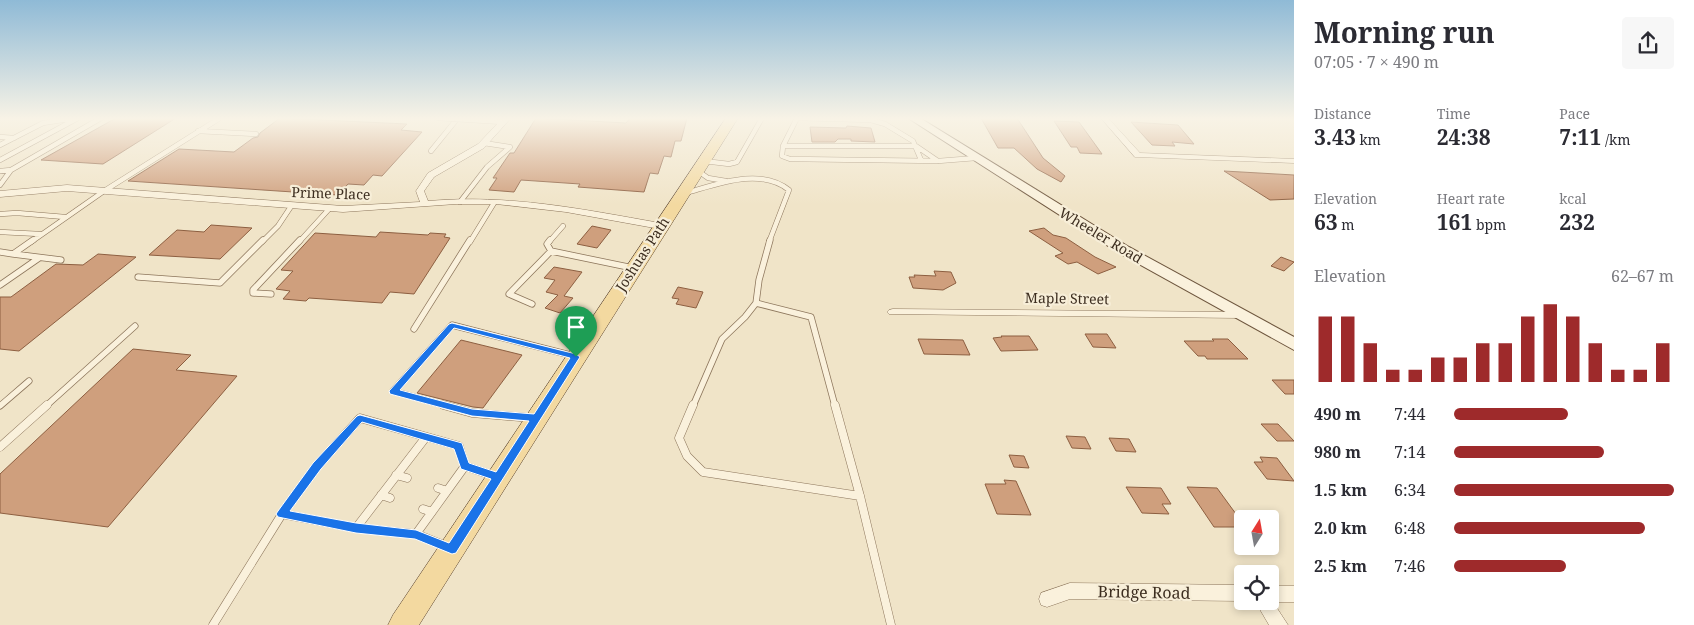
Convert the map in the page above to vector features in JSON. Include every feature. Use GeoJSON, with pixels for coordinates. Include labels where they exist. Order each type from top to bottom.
{"type":"FeatureCollection","features":[{"type":"Feature","properties":{"kind":"main road","name":"Joshuas Path"},"geometry":{"type":"LineString","coordinates":[[402,625],[660,226],[713,147]]}},
{"type":"Feature","properties":{"kind":"main road","name":"Wheeler Road"},"geometry":{"type":"LineString","coordinates":[[959,147],[1124,250],[1294,344]]}},
{"type":"Feature","properties":{"kind":"street"},"geometry":{"type":"LineString","coordinates":[[425,204],[420,191],[430,175],[477,147]]}},
{"type":"Feature","properties":{"kind":"street"},"geometry":{"type":"LineString","coordinates":[[1131,147],[1138,155],[1294,161]]}},
{"type":"Feature","properties":{"kind":"street","name":"Prime Place"},"geometry":{"type":"LineString","coordinates":[[0,194],[67,188],[330,208],[374,209],[460,202],[494,203],[552,207],[660,226]]}},
{"type":"Feature","properties":{"kind":"street","name":"Maple Street"},"geometry":{"type":"LineString","coordinates":[[893,312],[1240,315]]}},
{"type":"Feature","properties":{"kind":"street","name":"Bridge Road"},"geometry":{"type":"LineString","coordinates":[[1048,599],[1070,591],[1234,593]]}},
{"type":"Feature","properties":{"kind":"street"},"geometry":{"type":"LineString","coordinates":[[1279,594],[1294,594]]}},
{"type":"Feature","properties":{"kind":"street"},"geometry":{"type":"LineString","coordinates":[[1269,610],[1279,625]]}},
{"type":"Feature","properties":{"kind":"lane"},"geometry":{"type":"LineString","coordinates":[[0,160],[24,147]]}},
{"type":"Feature","properties":{"kind":"lane"},"geometry":{"type":"LineString","coordinates":[[0,185],[11,170],[51,147]]}},
{"type":"Feature","properties":{"kind":"lane"},"geometry":{"type":"LineString","coordinates":[[12,254],[104,191],[173,147]]}},
{"type":"Feature","properties":{"kind":"lane"},"geometry":{"type":"LineString","coordinates":[[431,151],[434,147]]}},
{"type":"Feature","properties":{"kind":"lane"},"geometry":{"type":"LineString","coordinates":[[460,202],[487,167],[510,147]]}},
{"type":"Feature","properties":{"kind":"lane"},"geometry":{"type":"LineString","coordinates":[[728,182],[708,178],[701,166],[737,162],[745,147]]}},
{"type":"Feature","properties":{"kind":"lane"},"geometry":{"type":"LineString","coordinates":[[783,147],[782,156],[790,159],[938,160],[976,158]]}},
{"type":"Feature","properties":{"kind":"lane"},"geometry":{"type":"LineString","coordinates":[[916,147],[920,160]]}},
{"type":"Feature","properties":{"kind":"lane"},"geometry":{"type":"LineString","coordinates":[[918,147],[938,160]]}},
{"type":"Feature","properties":{"kind":"lane"},"geometry":{"type":"LineString","coordinates":[[0,171],[11,170]]}},
{"type":"Feature","properties":{"kind":"lane"},"geometry":{"type":"LineString","coordinates":[[681,194],[728,182],[753,178],[776,181],[789,190],[768,245],[759,280],[756,303],[745,318],[722,339],[679,438],[687,456],[703,472],[860,496]]}},
{"type":"Feature","properties":{"kind":"lane"},"geometry":{"type":"LineString","coordinates":[[414,329],[494,203]]}},
{"type":"Feature","properties":{"kind":"lane"},"geometry":{"type":"LineString","coordinates":[[138,277],[220,282],[278,226],[292,205]]}},
{"type":"Feature","properties":{"kind":"lane"},"geometry":{"type":"LineString","coordinates":[[271,294],[253,293],[253,290],[330,208]]}},
{"type":"Feature","properties":{"kind":"lane"},"geometry":{"type":"LineString","coordinates":[[0,214],[17,213],[65,217]]}},
{"type":"Feature","properties":{"kind":"lane"},"geometry":{"type":"LineString","coordinates":[[551,252],[547,244],[563,226]]}},
{"type":"Feature","properties":{"kind":"lane"},"geometry":{"type":"LineString","coordinates":[[0,232],[40,234]]}},
{"type":"Feature","properties":{"kind":"lane"},"geometry":{"type":"LineString","coordinates":[[0,252],[61,260]]}},
{"type":"Feature","properties":{"kind":"lane"},"geometry":{"type":"LineString","coordinates":[[551,252],[633,268]]}},
{"type":"Feature","properties":{"kind":"lane"},"geometry":{"type":"LineString","coordinates":[[532,304],[509,294],[551,252]]}},
{"type":"Feature","properties":{"kind":"lane"},"geometry":{"type":"LineString","coordinates":[[0,285],[39,258]]}},
{"type":"Feature","properties":{"kind":"lane"},"geometry":{"type":"LineString","coordinates":[[756,303],[811,318],[860,496],[891,625]]}},
{"type":"Feature","properties":{"kind":"lane"},"geometry":{"type":"LineString","coordinates":[[536,418],[472,413],[393,391],[452,325],[576,357]]}},
{"type":"Feature","properties":{"kind":"lane"},"geometry":{"type":"LineString","coordinates":[[0,447],[135,326]]}},
{"type":"Feature","properties":{"kind":"lane"},"geometry":{"type":"LineString","coordinates":[[0,406],[29,381]]}},
{"type":"Feature","properties":{"kind":"lane"},"geometry":{"type":"LineString","coordinates":[[213,625],[282,514],[317,466],[360,418],[459,446],[465,466]]}},
{"type":"Feature","properties":{"kind":"lane"},"geometry":{"type":"LineString","coordinates":[[356,528],[426,437]]}},
{"type":"Feature","properties":{"kind":"lane"},"geometry":{"type":"LineString","coordinates":[[465,466],[498,477]]}},
{"type":"Feature","properties":{"kind":"lane"},"geometry":{"type":"LineString","coordinates":[[416,534],[465,466]]}},
{"type":"Feature","properties":{"kind":"lane"},"geometry":{"type":"LineString","coordinates":[[396,475],[407,478]]}},
{"type":"Feature","properties":{"kind":"lane"},"geometry":{"type":"LineString","coordinates":[[438,488],[447,491]]}},
{"type":"Feature","properties":{"kind":"lane"},"geometry":{"type":"LineString","coordinates":[[381,495],[390,498]]}},
{"type":"Feature","properties":{"kind":"lane"},"geometry":{"type":"LineString","coordinates":[[423,509],[432,512]]}},
{"type":"Feature","properties":{"kind":"lane"},"geometry":{"type":"LineString","coordinates":[[282,514],[356,528],[416,534],[452,549]]}},
{"type":"Feature","properties":{"kind":"building"},"geometry":{"type":"Polygon","coordinates":[[[64,147],[130,147],[103,164],[41,160],[64,147]]]}},
{"type":"Feature","properties":{"kind":"building"},"geometry":{"type":"Polygon","coordinates":[[[241,147],[408,147],[382,176],[373,175],[364,185],[348,184],[338,195],[128,181],[179,149],[234,152],[241,147]]]}},
{"type":"Feature","properties":{"kind":"building"},"geometry":{"type":"Polygon","coordinates":[[[518,147],[673,147],[671,157],[664,156],[658,174],[650,173],[644,192],[578,187],[580,184],[521,180],[514,192],[489,190],[497,178],[493,178],[510,153],[514,153],[518,147]]]}},
{"type":"Feature","properties":{"kind":"building"},"geometry":{"type":"Polygon","coordinates":[[[1036,147],[1043,158],[1065,176],[1061,182],[1037,169],[1014,148],[998,148],[1036,147]]]}},
{"type":"Feature","properties":{"kind":"building"},"geometry":{"type":"Polygon","coordinates":[[[1077,147],[1097,147],[1102,154],[1080,153],[1077,147]]]}},
{"type":"Feature","properties":{"kind":"building"},"geometry":{"type":"Polygon","coordinates":[[[1224,171],[1294,175],[1294,199],[1270,200],[1224,171]]]}},
{"type":"Feature","properties":{"kind":"building"},"geometry":{"type":"Polygon","coordinates":[[[211,225],[252,228],[220,259],[149,255],[177,230],[204,232],[211,225]]]}},
{"type":"Feature","properties":{"kind":"building"},"geometry":{"type":"Polygon","coordinates":[[[592,226],[611,230],[597,248],[577,244],[592,226]]]}},
{"type":"Feature","properties":{"kind":"building"},"geometry":{"type":"Polygon","coordinates":[[[1044,228],[1053,235],[1066,238],[1095,257],[1116,267],[1098,274],[1077,262],[1068,264],[1055,256],[1063,253],[1029,231],[1044,228]]]}},
{"type":"Feature","properties":{"kind":"building"},"geometry":{"type":"Polygon","coordinates":[[[380,232],[428,235],[430,233],[446,234],[444,237],[450,238],[414,294],[390,292],[382,303],[309,298],[306,301],[283,299],[290,291],[276,289],[293,271],[281,270],[315,233],[376,237],[380,232]]]}},
{"type":"Feature","properties":{"kind":"building"},"geometry":{"type":"Polygon","coordinates":[[[98,254],[136,257],[19,351],[0,349],[0,297],[11,297],[56,264],[83,265],[98,254]]]}},
{"type":"Feature","properties":{"kind":"building"},"geometry":{"type":"Polygon","coordinates":[[[1281,257],[1294,262],[1284,271],[1271,266],[1281,257]]]}},
{"type":"Feature","properties":{"kind":"building"},"geometry":{"type":"Polygon","coordinates":[[[554,267],[582,272],[564,296],[573,298],[560,313],[545,308],[558,295],[546,292],[555,280],[544,278],[554,267]]]}},
{"type":"Feature","properties":{"kind":"building"},"geometry":{"type":"Polygon","coordinates":[[[934,271],[951,272],[956,283],[943,290],[913,288],[909,277],[915,277],[914,275],[936,276],[934,271]]]}},
{"type":"Feature","properties":{"kind":"building"},"geometry":{"type":"Polygon","coordinates":[[[678,287],[703,292],[696,308],[676,304],[679,299],[672,298],[678,287]]]}},
{"type":"Feature","properties":{"kind":"building"},"geometry":{"type":"Polygon","coordinates":[[[1085,334],[1107,334],[1116,348],[1093,347],[1085,334]]]}},
{"type":"Feature","properties":{"kind":"building"},"geometry":{"type":"Polygon","coordinates":[[[1001,336],[1029,336],[1038,350],[1001,351],[993,338],[1001,336]]]}},
{"type":"Feature","properties":{"kind":"building"},"geometry":{"type":"Polygon","coordinates":[[[918,339],[963,340],[970,355],[924,354],[918,339]]]}},
{"type":"Feature","properties":{"kind":"building"},"geometry":{"type":"Polygon","coordinates":[[[1212,339],[1228,339],[1248,359],[1207,359],[1205,356],[1198,356],[1184,341],[1214,341],[1212,339]]]}},
{"type":"Feature","properties":{"kind":"building"},"geometry":{"type":"Polygon","coordinates":[[[461,340],[522,355],[483,408],[417,393],[461,340]]]}},
{"type":"Feature","properties":{"kind":"building"},"geometry":{"type":"Polygon","coordinates":[[[133,349],[191,355],[176,370],[237,376],[108,527],[0,513],[0,474],[133,349]]]}},
{"type":"Feature","properties":{"kind":"building"},"geometry":{"type":"Polygon","coordinates":[[[1272,380],[1294,380],[1294,394],[1285,394],[1272,380]]]}},
{"type":"Feature","properties":{"kind":"building"},"geometry":{"type":"Polygon","coordinates":[[[1261,424],[1278,424],[1294,441],[1277,441],[1261,424]]]}},
{"type":"Feature","properties":{"kind":"building"},"geometry":{"type":"Polygon","coordinates":[[[1066,436],[1085,437],[1091,449],[1072,448],[1066,436]]]}},
{"type":"Feature","properties":{"kind":"building"},"geometry":{"type":"Polygon","coordinates":[[[1109,438],[1129,439],[1136,452],[1116,451],[1109,438]]]}},
{"type":"Feature","properties":{"kind":"building"},"geometry":{"type":"Polygon","coordinates":[[[1009,455],[1024,456],[1029,468],[1014,467],[1009,455]]]}},
{"type":"Feature","properties":{"kind":"building"},"geometry":{"type":"Polygon","coordinates":[[[1260,457],[1277,458],[1294,481],[1267,479],[1254,462],[1263,462],[1260,457]]]}},
{"type":"Feature","properties":{"kind":"building"},"geometry":{"type":"Polygon","coordinates":[[[1004,480],[1016,481],[1031,515],[997,514],[985,484],[1006,484],[1004,480]]]}},
{"type":"Feature","properties":{"kind":"building"},"geometry":{"type":"Polygon","coordinates":[[[1126,487],[1161,488],[1171,504],[1162,504],[1169,514],[1142,513],[1126,487]]]}},
{"type":"Feature","properties":{"kind":"building"},"geometry":{"type":"Polygon","coordinates":[[[1187,487],[1217,488],[1234,511],[1234,527],[1214,527],[1187,487]]]}},
{"type":"Feature","properties":{"kind":"route"},"geometry":{"type":"LineString","coordinates":[[576,357],[452,325],[393,391],[472,413],[536,418],[498,477],[452,549],[416,534],[356,528],[282,514],[317,466],[360,418],[459,446],[465,466],[498,477],[576,357]]}}]}
